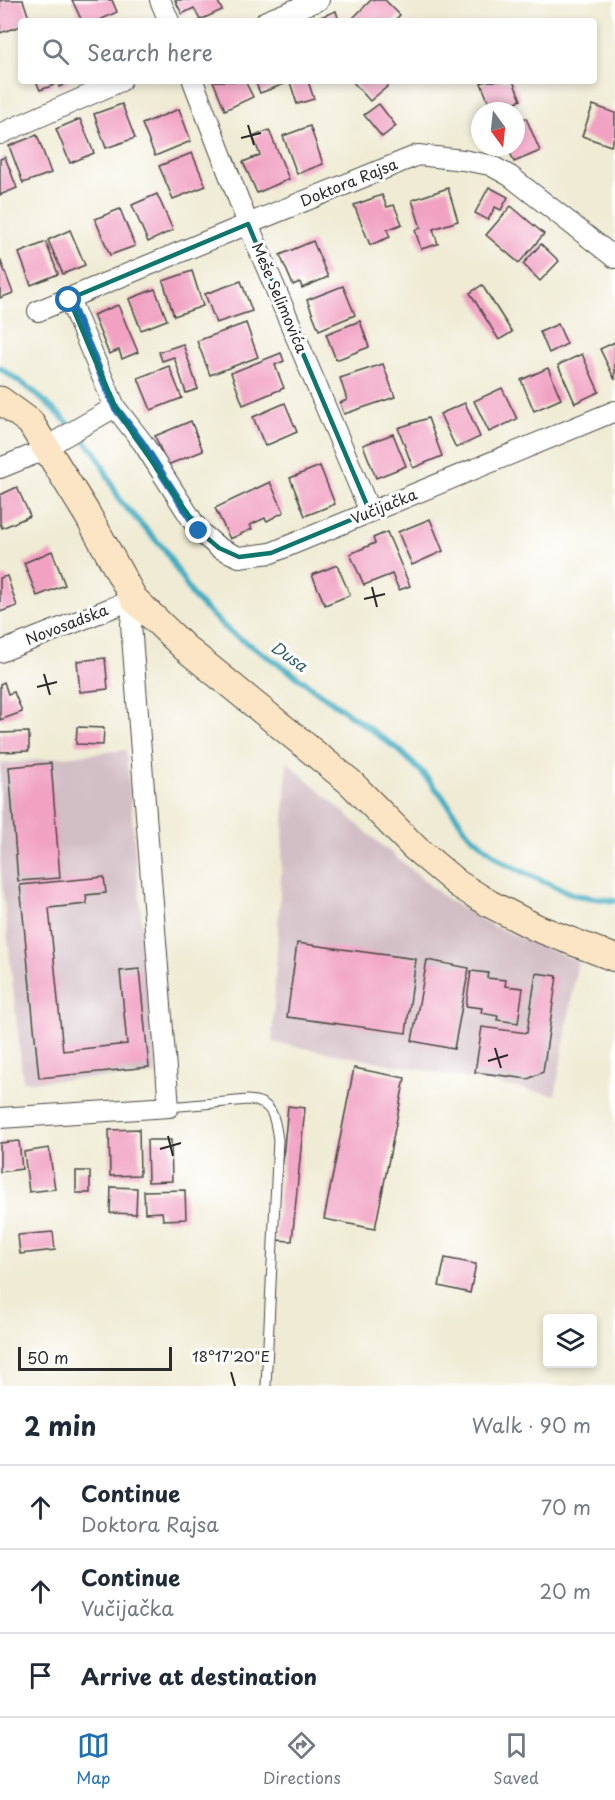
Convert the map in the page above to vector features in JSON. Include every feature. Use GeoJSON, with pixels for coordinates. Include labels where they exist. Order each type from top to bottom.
{"type":"FeatureCollection","features":[{"type":"Feature","properties":{"kind":"main road"},"geometry":{"type":"LineString","coordinates":[[0,400],[30,422],[54,444],[87,514],[134,599],[185,648],[350,782],[415,848],[458,884],[490,904],[537,928],[615,958]]}},
{"type":"Feature","properties":{"kind":"street"},"geometry":{"type":"LineString","coordinates":[[160,0],[168,18]]}},
{"type":"Feature","properties":{"kind":"street"},"geometry":{"type":"LineString","coordinates":[[274,18],[319,0]]}},
{"type":"Feature","properties":{"kind":"street"},"geometry":{"type":"LineString","coordinates":[[0,134],[114,84]]}},
{"type":"Feature","properties":{"kind":"street","name":"Meše Selimovića"},"geometry":{"type":"LineString","coordinates":[[194,84],[248,224],[370,512]]}},
{"type":"Feature","properties":{"kind":"street","name":"Doktora Rajsa"},"geometry":{"type":"LineString","coordinates":[[38,311],[418,155],[490,165],[510,176],[615,258]]}},
{"type":"Feature","properties":{"kind":"street"},"geometry":{"type":"LineString","coordinates":[[0,468],[54,444],[108,411],[69,300]]}},
{"type":"Feature","properties":{"kind":"street","name":"Vučijačka"},"geometry":{"type":"LineString","coordinates":[[108,411],[142,443],[199,531],[219,548],[239,557],[271,553],[615,411]]}},
{"type":"Feature","properties":{"kind":"street"},"geometry":{"type":"LineString","coordinates":[[0,1118],[169,1107],[131,624],[134,599]]}},
{"type":"Feature","properties":{"kind":"street","name":"Novosadska"},"geometry":{"type":"LineString","coordinates":[[0,652],[134,599]]}},
{"type":"Feature","properties":{"kind":"lane"},"geometry":{"type":"LineString","coordinates":[[169,1107],[260,1101],[269,1107],[275,1119],[278,1140],[266,1386]]}},
{"type":"Feature","properties":{"kind":"highlighted area"},"geometry":{"type":"Polygon","coordinates":[[[248,224],[370,512],[271,553],[239,557],[219,548],[199,531],[115,407],[69,299],[248,224]]]}},
{"type":"Feature","properties":{"kind":"shaded area"},"geometry":{"type":"Polygon","coordinates":[[[126,750],[156,1075],[23,1082],[0,864],[0,764],[126,750]]]}},
{"type":"Feature","properties":{"kind":"shaded area"},"geometry":{"type":"Polygon","coordinates":[[[287,762],[444,897],[492,926],[578,961],[555,1095],[272,1042],[287,762]]]}},
{"type":"Feature","properties":{"kind":"building"},"geometry":{"type":"Polygon","coordinates":[[[23,0],[29,18],[18,18],[18,27],[0,33],[0,1],[23,0]]]}},
{"type":"Feature","properties":{"kind":"building"},"geometry":{"type":"Polygon","coordinates":[[[72,0],[112,0],[117,12],[104,18],[81,18],[72,0]]]}},
{"type":"Feature","properties":{"kind":"building"},"geometry":{"type":"Polygon","coordinates":[[[175,0],[217,0],[222,10],[204,18],[199,18],[194,8],[182,14],[175,0]]]}},
{"type":"Feature","properties":{"kind":"building"},"geometry":{"type":"Polygon","coordinates":[[[371,0],[385,0],[400,15],[397,18],[353,18],[371,0]]]}},
{"type":"Feature","properties":{"kind":"building"},"geometry":{"type":"Polygon","coordinates":[[[336,11],[338,18],[318,18],[336,11]]]}},
{"type":"Feature","properties":{"kind":"building"},"geometry":{"type":"Polygon","coordinates":[[[37,84],[54,84],[54,85],[40,90],[37,84]]]}},
{"type":"Feature","properties":{"kind":"building"},"geometry":{"type":"Polygon","coordinates":[[[214,84],[246,84],[253,97],[225,110],[214,84]]]}},
{"type":"Feature","properties":{"kind":"building"},"geometry":{"type":"Polygon","coordinates":[[[256,84],[285,84],[260,93],[256,84]]]}},
{"type":"Feature","properties":{"kind":"building"},"geometry":{"type":"Polygon","coordinates":[[[291,84],[309,84],[314,99],[297,104],[291,84]]]}},
{"type":"Feature","properties":{"kind":"building"},"geometry":{"type":"Polygon","coordinates":[[[355,84],[390,84],[370,101],[355,84]]]}},
{"type":"Feature","properties":{"kind":"building"},"geometry":{"type":"Polygon","coordinates":[[[481,84],[514,84],[521,100],[488,102],[481,84]]]}},
{"type":"Feature","properties":{"kind":"building"},"geometry":{"type":"Polygon","coordinates":[[[122,104],[135,138],[106,148],[94,114],[122,104]]]}},
{"type":"Feature","properties":{"kind":"building"},"geometry":{"type":"Polygon","coordinates":[[[379,104],[396,126],[382,137],[364,115],[379,104]]]}},
{"type":"Feature","properties":{"kind":"building"},"geometry":{"type":"Polygon","coordinates":[[[593,105],[615,113],[615,135],[611,146],[582,136],[593,105]]]}},
{"type":"Feature","properties":{"kind":"building"},"geometry":{"type":"Polygon","coordinates":[[[179,109],[191,141],[155,156],[142,124],[179,109]]]}},
{"type":"Feature","properties":{"kind":"building"},"geometry":{"type":"Polygon","coordinates":[[[525,118],[540,151],[514,162],[512,156],[525,156],[525,118]]]}},
{"type":"Feature","properties":{"kind":"building"},"geometry":{"type":"Polygon","coordinates":[[[80,119],[94,153],[70,163],[56,129],[80,119]]]}},
{"type":"Feature","properties":{"kind":"building"},"geometry":{"type":"Polygon","coordinates":[[[310,126],[323,164],[297,174],[283,136],[310,126]]]}},
{"type":"Feature","properties":{"kind":"building"},"geometry":{"type":"Polygon","coordinates":[[[269,130],[289,179],[257,193],[243,162],[260,155],[253,137],[269,130]]]}},
{"type":"Feature","properties":{"kind":"building"},"geometry":{"type":"Polygon","coordinates":[[[37,135],[51,173],[23,183],[9,146],[37,135]]]}},
{"type":"Feature","properties":{"kind":"building"},"geometry":{"type":"Polygon","coordinates":[[[192,153],[206,186],[173,199],[159,166],[192,153]]]}},
{"type":"Feature","properties":{"kind":"building"},"geometry":{"type":"Polygon","coordinates":[[[5,157],[17,188],[0,195],[0,159],[5,157]]]}},
{"type":"Feature","properties":{"kind":"building"},"geometry":{"type":"Polygon","coordinates":[[[489,187],[508,197],[501,210],[495,207],[488,220],[475,213],[489,187]]]}},
{"type":"Feature","properties":{"kind":"building"},"geometry":{"type":"Polygon","coordinates":[[[448,188],[458,221],[433,229],[438,244],[421,249],[415,230],[421,228],[412,200],[448,188]]]}},
{"type":"Feature","properties":{"kind":"building"},"geometry":{"type":"Polygon","coordinates":[[[157,194],[173,230],[148,242],[132,205],[157,194]]]}},
{"type":"Feature","properties":{"kind":"building"},"geometry":{"type":"Polygon","coordinates":[[[382,195],[387,207],[394,205],[402,224],[387,230],[390,237],[370,245],[354,205],[382,195]]]}},
{"type":"Feature","properties":{"kind":"building"},"geometry":{"type":"Polygon","coordinates":[[[511,206],[544,234],[519,263],[486,235],[511,206]]]}},
{"type":"Feature","properties":{"kind":"building"},"geometry":{"type":"Polygon","coordinates":[[[120,209],[135,246],[110,255],[95,219],[120,209]]]}},
{"type":"Feature","properties":{"kind":"building"},"geometry":{"type":"Polygon","coordinates":[[[70,230],[85,265],[63,274],[48,240],[70,230]]]}},
{"type":"Feature","properties":{"kind":"building"},"geometry":{"type":"Polygon","coordinates":[[[313,241],[328,277],[302,288],[300,282],[293,285],[280,255],[313,241]]]}},
{"type":"Feature","properties":{"kind":"building"},"geometry":{"type":"Polygon","coordinates":[[[46,242],[58,274],[31,285],[19,253],[46,242]]]}},
{"type":"Feature","properties":{"kind":"building"},"geometry":{"type":"Polygon","coordinates":[[[541,244],[559,261],[540,281],[523,264],[541,244]]]}},
{"type":"Feature","properties":{"kind":"building"},"geometry":{"type":"Polygon","coordinates":[[[0,259],[13,293],[0,298],[0,259]]]}},
{"type":"Feature","properties":{"kind":"building"},"geometry":{"type":"Polygon","coordinates":[[[192,271],[203,306],[174,316],[163,281],[192,271]]]}},
{"type":"Feature","properties":{"kind":"building"},"geometry":{"type":"Polygon","coordinates":[[[241,281],[252,311],[216,323],[205,294],[241,281]]]}},
{"type":"Feature","properties":{"kind":"building"},"geometry":{"type":"Polygon","coordinates":[[[482,285],[512,332],[499,340],[470,293],[482,285]]]}},
{"type":"Feature","properties":{"kind":"building"},"geometry":{"type":"Polygon","coordinates":[[[343,286],[355,315],[319,330],[307,300],[343,286]]]}},
{"type":"Feature","properties":{"kind":"building"},"geometry":{"type":"Polygon","coordinates":[[[155,289],[167,320],[141,330],[129,299],[155,289]]]}},
{"type":"Feature","properties":{"kind":"building"},"geometry":{"type":"Polygon","coordinates":[[[118,305],[138,352],[122,359],[119,350],[109,354],[93,315],[118,305]]]}},
{"type":"Feature","properties":{"kind":"building"},"geometry":{"type":"Polygon","coordinates":[[[360,321],[369,347],[336,360],[326,334],[360,321]]]}},
{"type":"Feature","properties":{"kind":"building"},"geometry":{"type":"Polygon","coordinates":[[[246,323],[258,357],[210,375],[197,341],[246,323]]]}},
{"type":"Feature","properties":{"kind":"building"},"geometry":{"type":"Polygon","coordinates":[[[558,324],[567,344],[549,353],[540,332],[558,324]]]}},
{"type":"Feature","properties":{"kind":"building"},"geometry":{"type":"Polygon","coordinates":[[[615,342],[615,380],[600,349],[615,342]]]}},
{"type":"Feature","properties":{"kind":"building"},"geometry":{"type":"Polygon","coordinates":[[[183,344],[198,389],[186,393],[174,357],[162,361],[159,352],[183,344]]]}},
{"type":"Feature","properties":{"kind":"building"},"geometry":{"type":"Polygon","coordinates":[[[281,353],[284,361],[275,365],[284,388],[243,405],[231,373],[281,353]]]}},
{"type":"Feature","properties":{"kind":"building"},"geometry":{"type":"Polygon","coordinates":[[[582,354],[599,392],[575,403],[558,365],[582,354]]]}},
{"type":"Feature","properties":{"kind":"building"},"geometry":{"type":"Polygon","coordinates":[[[383,364],[395,397],[344,414],[340,403],[347,400],[340,378],[383,364]]]}},
{"type":"Feature","properties":{"kind":"building"},"geometry":{"type":"Polygon","coordinates":[[[169,366],[182,398],[151,410],[138,378],[169,366]]]}},
{"type":"Feature","properties":{"kind":"building"},"geometry":{"type":"Polygon","coordinates":[[[548,368],[561,399],[534,411],[521,380],[548,368]]]}},
{"type":"Feature","properties":{"kind":"building"},"geometry":{"type":"Polygon","coordinates":[[[502,388],[517,419],[489,432],[474,401],[502,388]]]}},
{"type":"Feature","properties":{"kind":"building"},"geometry":{"type":"Polygon","coordinates":[[[285,403],[297,432],[265,446],[253,417],[285,403]]]}},
{"type":"Feature","properties":{"kind":"building"},"geometry":{"type":"Polygon","coordinates":[[[465,403],[480,437],[456,448],[440,414],[465,403]]]}},
{"type":"Feature","properties":{"kind":"building"},"geometry":{"type":"Polygon","coordinates":[[[428,418],[442,456],[413,468],[398,428],[428,418]]]}},
{"type":"Feature","properties":{"kind":"building"},"geometry":{"type":"Polygon","coordinates":[[[191,421],[203,451],[167,465],[155,436],[191,421]]]}},
{"type":"Feature","properties":{"kind":"building"},"geometry":{"type":"Polygon","coordinates":[[[393,434],[406,466],[376,478],[363,445],[393,434]]]}},
{"type":"Feature","properties":{"kind":"building"},"geometry":{"type":"Polygon","coordinates":[[[320,466],[335,504],[305,516],[290,478],[320,466]]]}},
{"type":"Feature","properties":{"kind":"building"},"geometry":{"type":"Polygon","coordinates":[[[270,482],[284,512],[267,521],[265,518],[250,525],[252,529],[230,539],[215,508],[270,482]]]}},
{"type":"Feature","properties":{"kind":"building"},"geometry":{"type":"Polygon","coordinates":[[[17,487],[30,516],[2,528],[0,495],[17,487]]]}},
{"type":"Feature","properties":{"kind":"building"},"geometry":{"type":"Polygon","coordinates":[[[430,519],[443,551],[412,565],[398,532],[430,519]]]}},
{"type":"Feature","properties":{"kind":"building"},"geometry":{"type":"Polygon","coordinates":[[[387,532],[410,586],[399,590],[392,574],[364,585],[350,554],[375,543],[373,538],[387,532]]]}},
{"type":"Feature","properties":{"kind":"building"},"geometry":{"type":"Polygon","coordinates":[[[52,551],[65,585],[37,596],[24,563],[52,551]]]}},
{"type":"Feature","properties":{"kind":"building"},"geometry":{"type":"Polygon","coordinates":[[[337,565],[350,595],[325,605],[312,575],[337,565]]]}},
{"type":"Feature","properties":{"kind":"building"},"geometry":{"type":"Polygon","coordinates":[[[7,576],[17,606],[0,612],[0,578],[7,576]]]}},
{"type":"Feature","properties":{"kind":"building"},"geometry":{"type":"Polygon","coordinates":[[[105,658],[108,689],[80,692],[77,661],[105,658]]]}},
{"type":"Feature","properties":{"kind":"building"},"geometry":{"type":"Polygon","coordinates":[[[4,682],[8,694],[14,692],[22,712],[0,720],[0,684],[4,682]]]}},
{"type":"Feature","properties":{"kind":"building"},"geometry":{"type":"Polygon","coordinates":[[[77,727],[104,728],[103,745],[76,744],[77,727]]]}},
{"type":"Feature","properties":{"kind":"building"},"geometry":{"type":"Polygon","coordinates":[[[29,732],[29,751],[0,752],[0,733],[29,732]]]}},
{"type":"Feature","properties":{"kind":"building"},"geometry":{"type":"Polygon","coordinates":[[[51,763],[60,878],[18,881],[9,767],[51,763]]]}},
{"type":"Feature","properties":{"kind":"building"},"geometry":{"type":"Polygon","coordinates":[[[104,877],[106,893],[86,895],[87,904],[49,908],[63,1051],[127,1044],[120,971],[139,969],[149,1067],[39,1078],[20,885],[104,877]]]}},
{"type":"Feature","properties":{"kind":"building"},"geometry":{"type":"Polygon","coordinates":[[[297,943],[416,959],[406,1033],[287,1017],[297,943]]]}},
{"type":"Feature","properties":{"kind":"building"},"geometry":{"type":"Polygon","coordinates":[[[427,960],[469,968],[454,1049],[412,1041],[427,960]]]}},
{"type":"Feature","properties":{"kind":"building"},"geometry":{"type":"Polygon","coordinates":[[[471,971],[488,973],[487,978],[506,980],[505,986],[523,988],[518,1023],[497,1020],[498,1016],[481,1013],[482,1008],[466,1006],[471,971]]]}},
{"type":"Feature","properties":{"kind":"building"},"geometry":{"type":"Polygon","coordinates":[[[536,973],[557,976],[543,1072],[528,1079],[475,1072],[482,1027],[527,1033],[536,973]]]}},
{"type":"Feature","properties":{"kind":"building"},"geometry":{"type":"Polygon","coordinates":[[[354,1068],[405,1078],[375,1229],[324,1219],[354,1068]]]}},
{"type":"Feature","properties":{"kind":"building"},"geometry":{"type":"Polygon","coordinates":[[[288,1106],[305,1108],[292,1241],[275,1240],[288,1106]]]}},
{"type":"Feature","properties":{"kind":"building"},"geometry":{"type":"Polygon","coordinates":[[[139,1129],[140,1175],[110,1176],[109,1130],[139,1129]]]}},
{"type":"Feature","properties":{"kind":"building"},"geometry":{"type":"Polygon","coordinates":[[[147,1140],[171,1140],[172,1181],[148,1182],[147,1140]]]}},
{"type":"Feature","properties":{"kind":"building"},"geometry":{"type":"Polygon","coordinates":[[[19,1141],[22,1169],[0,1172],[0,1143],[19,1141]]]}},
{"type":"Feature","properties":{"kind":"building"},"geometry":{"type":"Polygon","coordinates":[[[49,1148],[55,1189],[29,1192],[24,1152],[49,1148]]]}},
{"type":"Feature","properties":{"kind":"building"},"geometry":{"type":"Polygon","coordinates":[[[76,1171],[90,1171],[90,1193],[76,1193],[76,1171]]]}},
{"type":"Feature","properties":{"kind":"building"},"geometry":{"type":"Polygon","coordinates":[[[111,1187],[137,1188],[136,1214],[110,1213],[111,1187]]]}},
{"type":"Feature","properties":{"kind":"building"},"geometry":{"type":"Polygon","coordinates":[[[185,1190],[186,1219],[163,1220],[162,1212],[145,1213],[144,1191],[185,1190]]]}},
{"type":"Feature","properties":{"kind":"building"},"geometry":{"type":"Polygon","coordinates":[[[53,1232],[55,1250],[20,1254],[18,1235],[53,1232]]]}},
{"type":"Feature","properties":{"kind":"building"},"geometry":{"type":"Polygon","coordinates":[[[445,1258],[476,1264],[470,1293],[439,1286],[445,1258]]]}},
{"type":"Feature","properties":{"kind":"waterway","name":"Dusa"},"geometry":{"type":"LineString","coordinates":[[0,368],[33,391],[96,453],[121,502],[165,550],[194,598],[230,632],[285,668],[399,750],[443,797],[467,832],[502,862],[575,895],[615,901]]}},
{"type":"Feature","properties":{"kind":"route"},"geometry":{"type":"LineString","coordinates":[[69,300],[115,407],[142,443],[199,531]]}}]}
